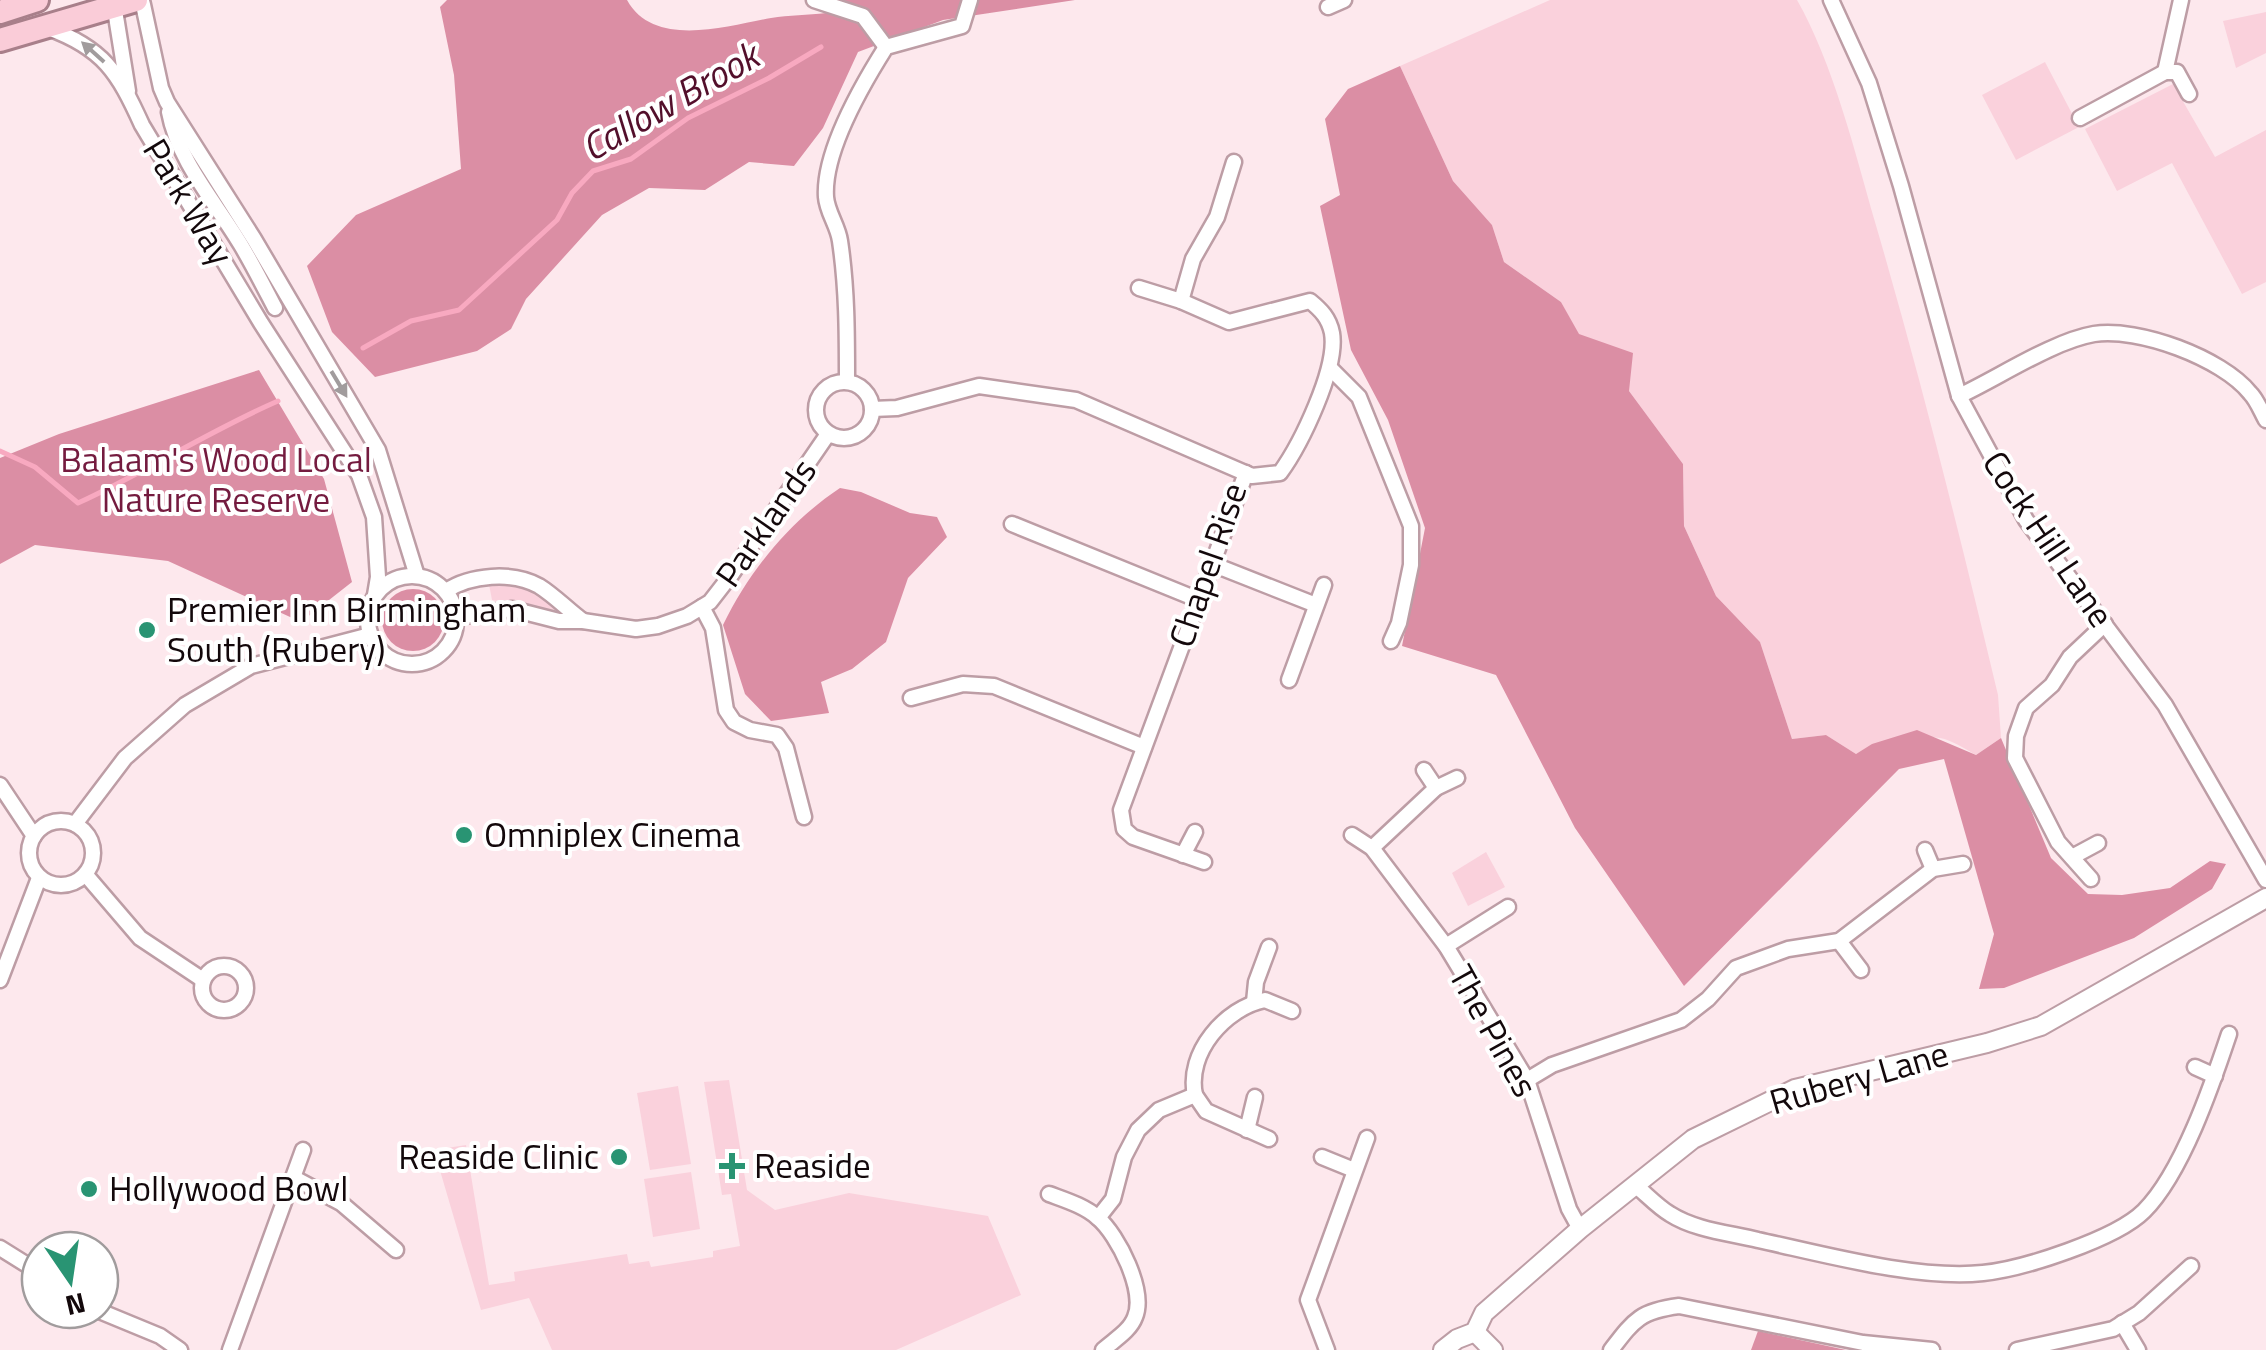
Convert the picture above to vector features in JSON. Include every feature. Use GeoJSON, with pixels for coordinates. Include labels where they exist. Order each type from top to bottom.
{"type":"FeatureCollection","features":[{"type":"Feature","properties":{"kind":"highway"},"geometry":{"type":"LineString","coordinates":[[0,12],[37,0]]}},
{"type":"Feature","properties":{"kind":"highway"},"geometry":{"type":"LineString","coordinates":[[0,40],[127,1]]}},
{"type":"Feature","properties":{"kind":"street"},"geometry":{"type":"LineString","coordinates":[[815,0],[863,16],[886,47]]}},
{"type":"Feature","properties":{"kind":"street"},"geometry":{"type":"LineString","coordinates":[[848,381],[846,284],[839,234],[826,198],[832,158],[862,85],[886,47],[962,26],[970,0]]}},
{"type":"Feature","properties":{"kind":"street"},"geometry":{"type":"LineString","coordinates":[[1328,7],[1344,0]]}},
{"type":"Feature","properties":{"kind":"street","name":"Cock Hill Lane"},"geometry":{"type":"LineString","coordinates":[[1831,0],[1868,82],[1902,186],[1959,396],[2026,520],[2165,705],[2266,880]]}},
{"type":"Feature","properties":{"kind":"street"},"geometry":{"type":"LineString","coordinates":[[2164,72],[2181,0]]}},
{"type":"Feature","properties":{"kind":"street","name":"Park Way"},"geometry":{"type":"LineString","coordinates":[[127,1],[129,96]]}},
{"type":"Feature","properties":{"kind":"street","name":"Park Way"},"geometry":{"type":"LineString","coordinates":[[127,1],[167,102],[254,239],[281,304],[378,450],[416,576]]}},
{"type":"Feature","properties":{"kind":"street","name":"Park Way"},"geometry":{"type":"LineString","coordinates":[[42,26],[82,40],[102,58],[129,96],[142,125],[260,323],[359,475],[374,517],[378,577],[375,595]]}},
{"type":"Feature","properties":{"kind":"street"},"geometry":{"type":"LineString","coordinates":[[2080,118],[2164,72],[2177,72],[2189,94]]}},
{"type":"Feature","properties":{"kind":"street"},"geometry":{"type":"LineString","coordinates":[[1181,301],[1192,259],[1217,217],[1234,162]]}},
{"type":"Feature","properties":{"kind":"street"},"geometry":{"type":"LineString","coordinates":[[1139,288],[1230,322],[1310,300],[1325,314],[1332,334],[1330,368],[1292,457],[1280,473],[1246,473]]}},
{"type":"Feature","properties":{"kind":"street"},"geometry":{"type":"LineString","coordinates":[[260,323],[281,304]]}},
{"type":"Feature","properties":{"kind":"street","name":"Park Way"},"geometry":{"type":"LineString","coordinates":[[250,305],[281,304]]}},
{"type":"Feature","properties":{"kind":"street"},"geometry":{"type":"LineString","coordinates":[[1959,396],[2067,342],[2110,334],[2198,356],[2251,393],[2266,420]]}},
{"type":"Feature","properties":{"kind":"street"},"geometry":{"type":"LineString","coordinates":[[1330,368],[1359,397],[1410,526],[1411,565],[1391,641]]}},
{"type":"Feature","properties":{"kind":"street"},"geometry":{"type":"LineString","coordinates":[[848,381],[867,395],[872,409],[868,424],[859,434],[846,438],[828,434],[820,426],[816,402],[832,385],[848,381]]}},
{"type":"Feature","properties":{"kind":"street","name":"Chapel Rise"},"geometry":{"type":"LineString","coordinates":[[872,409],[897,408],[978,386],[1076,400],[1246,473],[1121,810],[1124,829],[1133,838],[1204,862]]}},
{"type":"Feature","properties":{"kind":"street","name":"Parklands"},"geometry":{"type":"LineString","coordinates":[[457,618],[512,609],[560,622],[583,621],[636,629],[658,626],[702,607],[732,575],[828,434]]}},
{"type":"Feature","properties":{"kind":"street"},"geometry":{"type":"LineString","coordinates":[[1012,524],[1199,600]]}},
{"type":"Feature","properties":{"kind":"street"},"geometry":{"type":"LineString","coordinates":[[1212,564],[1316,605]]}},
{"type":"Feature","properties":{"kind":"street"},"geometry":{"type":"LineString","coordinates":[[416,576],[446,591],[457,618],[456,630],[442,654],[417,665],[388,658],[370,635],[369,608],[375,595],[393,580],[416,576]]}},
{"type":"Feature","properties":{"kind":"street"},"geometry":{"type":"LineString","coordinates":[[446,591],[460,582],[485,578],[520,580],[544,589],[583,621]]}},
{"type":"Feature","properties":{"kind":"street"},"geometry":{"type":"LineString","coordinates":[[1289,680],[1324,585]]}},
{"type":"Feature","properties":{"kind":"street"},"geometry":{"type":"LineString","coordinates":[[702,607],[713,628],[726,710],[734,722],[750,730],[777,735],[786,748],[804,817]]}},
{"type":"Feature","properties":{"kind":"street"},"geometry":{"type":"LineString","coordinates":[[2090,879],[2058,842],[2015,758],[2016,736],[2026,708],[2052,685],[2070,657],[2105,624]]}},
{"type":"Feature","properties":{"kind":"street"},"geometry":{"type":"LineString","coordinates":[[76,824],[125,758],[184,705],[251,666],[370,635]]}},
{"type":"Feature","properties":{"kind":"street"},"geometry":{"type":"LineString","coordinates":[[911,698],[963,684],[994,686],[1144,747]]}},
{"type":"Feature","properties":{"kind":"street"},"geometry":{"type":"LineString","coordinates":[[1424,770],[1436,788]]}},
{"type":"Feature","properties":{"kind":"street"},"geometry":{"type":"LineString","coordinates":[[1372,848],[1436,788],[1457,778]]}},
{"type":"Feature","properties":{"kind":"street"},"geometry":{"type":"LineString","coordinates":[[0,785],[34,836]]}},
{"type":"Feature","properties":{"kind":"street"},"geometry":{"type":"LineString","coordinates":[[50,822],[76,824],[93,846],[94,857],[86,874],[78,882],[62,886],[40,878],[29,857],[34,836],[50,822]]}},
{"type":"Feature","properties":{"kind":"street"},"geometry":{"type":"LineString","coordinates":[[1184,855],[1194,832]]}},
{"type":"Feature","properties":{"kind":"street","name":"The Pines"},"geometry":{"type":"LineString","coordinates":[[1352,835],[1372,848],[1446,946],[1527,1080],[1569,1209],[1580,1229]]}},
{"type":"Feature","properties":{"kind":"street"},"geometry":{"type":"LineString","coordinates":[[2072,856],[2098,842]]}},
{"type":"Feature","properties":{"kind":"street"},"geometry":{"type":"LineString","coordinates":[[1925,850],[1933,868]]}},
{"type":"Feature","properties":{"kind":"street"},"geometry":{"type":"LineString","coordinates":[[1527,1080],[1552,1065],[1681,1020],[1708,999],[1736,968],[1788,949],[1839,941],[1933,868],[1963,864]]}},
{"type":"Feature","properties":{"kind":"street"},"geometry":{"type":"LineString","coordinates":[[86,874],[140,938],[203,980]]}},
{"type":"Feature","properties":{"kind":"street"},"geometry":{"type":"LineString","coordinates":[[0,980],[40,878]]}},
{"type":"Feature","properties":{"kind":"street","name":"Rubery Lane"},"geometry":{"type":"LineString","coordinates":[[1443,1350],[1475,1332],[1484,1314],[1580,1229],[1693,1138],[1795,1089],[1987,1044],[2041,1026],[2266,898]]}},
{"type":"Feature","properties":{"kind":"street","name":"The Pines"},"geometry":{"type":"LineString","coordinates":[[1446,946],[1508,908]]}},
{"type":"Feature","properties":{"kind":"street"},"geometry":{"type":"LineString","coordinates":[[1839,941],[1862,970]]}},
{"type":"Feature","properties":{"kind":"street"},"geometry":{"type":"LineString","coordinates":[[1254,1002],[1268,946]]}},
{"type":"Feature","properties":{"kind":"street"},"geometry":{"type":"LineString","coordinates":[[1269,1139],[1206,1111],[1192,1083],[1202,1050],[1232,1012],[1264,1000],[1292,1011]]}},
{"type":"Feature","properties":{"kind":"street"},"geometry":{"type":"LineString","coordinates":[[1635,1185],[1670,1215],[1708,1229],[1915,1270],[1983,1273],[2102,1238],[2126,1227],[2146,1210],[2172,1172],[2215,1076],[2228,1034]]}},
{"type":"Feature","properties":{"kind":"street"},"geometry":{"type":"LineString","coordinates":[[2195,1067],[2215,1076]]}},
{"type":"Feature","properties":{"kind":"street"},"geometry":{"type":"LineString","coordinates":[[1098,1218],[1113,1199],[1124,1158],[1138,1130],[1159,1110],[1195,1095]]}},
{"type":"Feature","properties":{"kind":"street"},"geometry":{"type":"LineString","coordinates":[[1247,1130],[1255,1097]]}},
{"type":"Feature","properties":{"kind":"street"},"geometry":{"type":"LineString","coordinates":[[1326,1350],[1308,1300],[1368,1138]]}},
{"type":"Feature","properties":{"kind":"street"},"geometry":{"type":"LineString","coordinates":[[230,1350],[303,1150]]}},
{"type":"Feature","properties":{"kind":"street"},"geometry":{"type":"LineString","coordinates":[[1322,1157],[1354,1170]]}},
{"type":"Feature","properties":{"kind":"street"},"geometry":{"type":"LineString","coordinates":[[294,1178],[341,1204],[396,1250]]}},
{"type":"Feature","properties":{"kind":"street"},"geometry":{"type":"LineString","coordinates":[[1049,1194],[1098,1218],[1125,1256],[1136,1290],[1137,1314],[1128,1328],[1103,1350]]}},
{"type":"Feature","properties":{"kind":"street"},"geometry":{"type":"LineString","coordinates":[[2017,1350],[2113,1329],[2190,1266]]}},
{"type":"Feature","properties":{"kind":"street"},"geometry":{"type":"LineString","coordinates":[[1611,1350],[1648,1310],[1678,1306],[1864,1343],[1932,1350]]}},
{"type":"Feature","properties":{"kind":"street"},"geometry":{"type":"LineString","coordinates":[[120,1319],[160,1336],[180,1350]]}},
{"type":"Feature","properties":{"kind":"street"},"geometry":{"type":"LineString","coordinates":[[2122,1323],[2138,1350]]}},
{"type":"Feature","properties":{"kind":"street"},"geometry":{"type":"LineString","coordinates":[[1475,1332],[1493,1350]]}},
{"type":"Feature","properties":{"kind":"shaded area"},"geometry":{"type":"Polygon","coordinates":[[[1550,0],[1797,0],[1832,79],[1859,167],[1924,399],[1998,695],[2001,738],[1976,755],[1949,741],[1929,737],[1885,741],[1856,754],[1826,735],[1792,739],[1760,642],[1716,596],[1684,526],[1683,464],[1629,391],[1578,334],[1561,302],[1504,262],[1492,225],[1453,181],[1400,66],[1550,0]]]}},
{"type":"Feature","properties":{"kind":"shaded area"},"geometry":{"type":"Polygon","coordinates":[[[2266,12],[2266,53],[2236,68],[2223,21],[2266,12]]]}},
{"type":"Feature","properties":{"kind":"shaded area"},"geometry":{"type":"Polygon","coordinates":[[[2045,62],[2079,127],[2016,160],[1982,95],[2045,62]]]}},
{"type":"Feature","properties":{"kind":"shaded area"},"geometry":{"type":"Polygon","coordinates":[[[2173,84],[2215,157],[2266,130],[2266,282],[2242,294],[2172,163],[2117,191],[2085,129],[2173,84]]]}},
{"type":"Feature","properties":{"kind":"shaded area"},"geometry":{"type":"Polygon","coordinates":[[[488,579],[532,584],[570,613],[492,600],[488,579]]]}},
{"type":"Feature","properties":{"kind":"shaded area"},"geometry":{"type":"Polygon","coordinates":[[[1486,852],[1505,887],[1468,906],[1452,873],[1486,852]]]}},
{"type":"Feature","properties":{"kind":"shaded area"},"geometry":{"type":"Polygon","coordinates":[[[729,1080],[747,1190],[775,1210],[849,1193],[988,1216],[1021,1295],[896,1350],[552,1350],[529,1298],[481,1310],[434,1150],[466,1145],[489,1285],[515,1281],[514,1272],[627,1254],[629,1264],[649,1261],[651,1267],[713,1257],[713,1251],[740,1246],[731,1194],[722,1195],[704,1082],[729,1080]]]}},
{"type":"Feature","properties":{"kind":"shaded area"},"geometry":{"type":"Polygon","coordinates":[[[678,1086],[691,1164],[650,1170],[637,1093],[678,1086]]]}},
{"type":"Feature","properties":{"kind":"shaded area"},"geometry":{"type":"Polygon","coordinates":[[[691,1172],[700,1229],[653,1237],[644,1179],[691,1172]]]}},
{"type":"Feature","properties":{"kind":"green space"},"geometry":{"type":"Polygon","coordinates":[[[447,0],[627,0],[639,15],[655,25],[693,30],[826,13],[831,0],[1075,0],[943,20],[858,52],[823,128],[794,166],[749,162],[705,190],[649,188],[602,215],[526,299],[511,329],[477,351],[375,377],[332,332],[307,266],[356,215],[461,169],[454,75],[440,7],[447,0]]]}},
{"type":"Feature","properties":{"kind":"green space"},"geometry":{"type":"Polygon","coordinates":[[[1400,66],[1453,181],[1492,225],[1504,262],[1561,302],[1579,334],[1633,353],[1629,391],[1683,464],[1684,526],[1716,596],[1760,642],[1792,739],[1826,735],[1856,754],[1872,744],[1917,730],[1976,755],[2001,738],[2051,858],[2088,894],[2122,895],[2170,888],[2210,861],[2226,864],[2212,889],[2134,938],[2004,988],[1979,989],[1994,934],[1944,759],[1899,769],[1684,986],[1575,828],[1496,675],[1402,646],[1425,528],[1388,420],[1351,350],[1320,206],[1340,195],[1325,119],[1348,89],[1400,66]]]}},
{"type":"Feature","properties":{"kind":"green space","name":"Balaam's Wood Local Nature Reserve"},"geometry":{"type":"Polygon","coordinates":[[[259,370],[324,479],[352,582],[301,622],[168,561],[35,545],[0,564],[0,458],[59,434],[259,370]]]}},
{"type":"Feature","properties":{"kind":"green space"},"geometry":{"type":"Polygon","coordinates":[[[840,488],[861,492],[910,513],[937,517],[947,537],[908,578],[886,642],[852,669],[821,682],[829,713],[771,721],[745,694],[723,625],[772,549],[804,516],[840,488]]]}},
{"type":"Feature","properties":{"kind":"green space"},"geometry":{"type":"Polygon","coordinates":[[[413,589],[435,598],[444,620],[435,642],[413,651],[391,642],[382,620],[391,598],[413,589]]]}},
{"type":"Feature","properties":{"kind":"green space"},"geometry":{"type":"Polygon","coordinates":[[[1758,1331],[1846,1350],[1751,1350],[1758,1331]]]}},
{"type":"Feature","properties":{"kind":"waterway","name":"Callow Brook"},"geometry":{"type":"LineString","coordinates":[[363,348],[411,321],[459,310],[557,220],[572,193],[593,171],[631,159],[688,118],[821,47]]}},
{"type":"Feature","properties":{"kind":"waterway","name":"Callow Brook"},"geometry":{"type":"LineString","coordinates":[[0,451],[35,467],[78,503],[278,401]]}},
{"type":"Feature","properties":{"kind":"place","name":"Premier Inn Birmingham South (Rubery)"},"geometry":{"type":"Point","coordinates":[147,630]}},
{"type":"Feature","properties":{"kind":"place","name":"Omniplex Cinema"},"geometry":{"type":"Point","coordinates":[464,835]}},
{"type":"Feature","properties":{"kind":"place","name":"Reaside Clinic"},"geometry":{"type":"Point","coordinates":[619,1157]}},
{"type":"Feature","properties":{"kind":"place","name":"Reaside"},"geometry":{"type":"Point","coordinates":[732,1166]}},
{"type":"Feature","properties":{"kind":"place","name":"Hollywood Bowl"},"geometry":{"type":"Point","coordinates":[89,1189]}}]}
